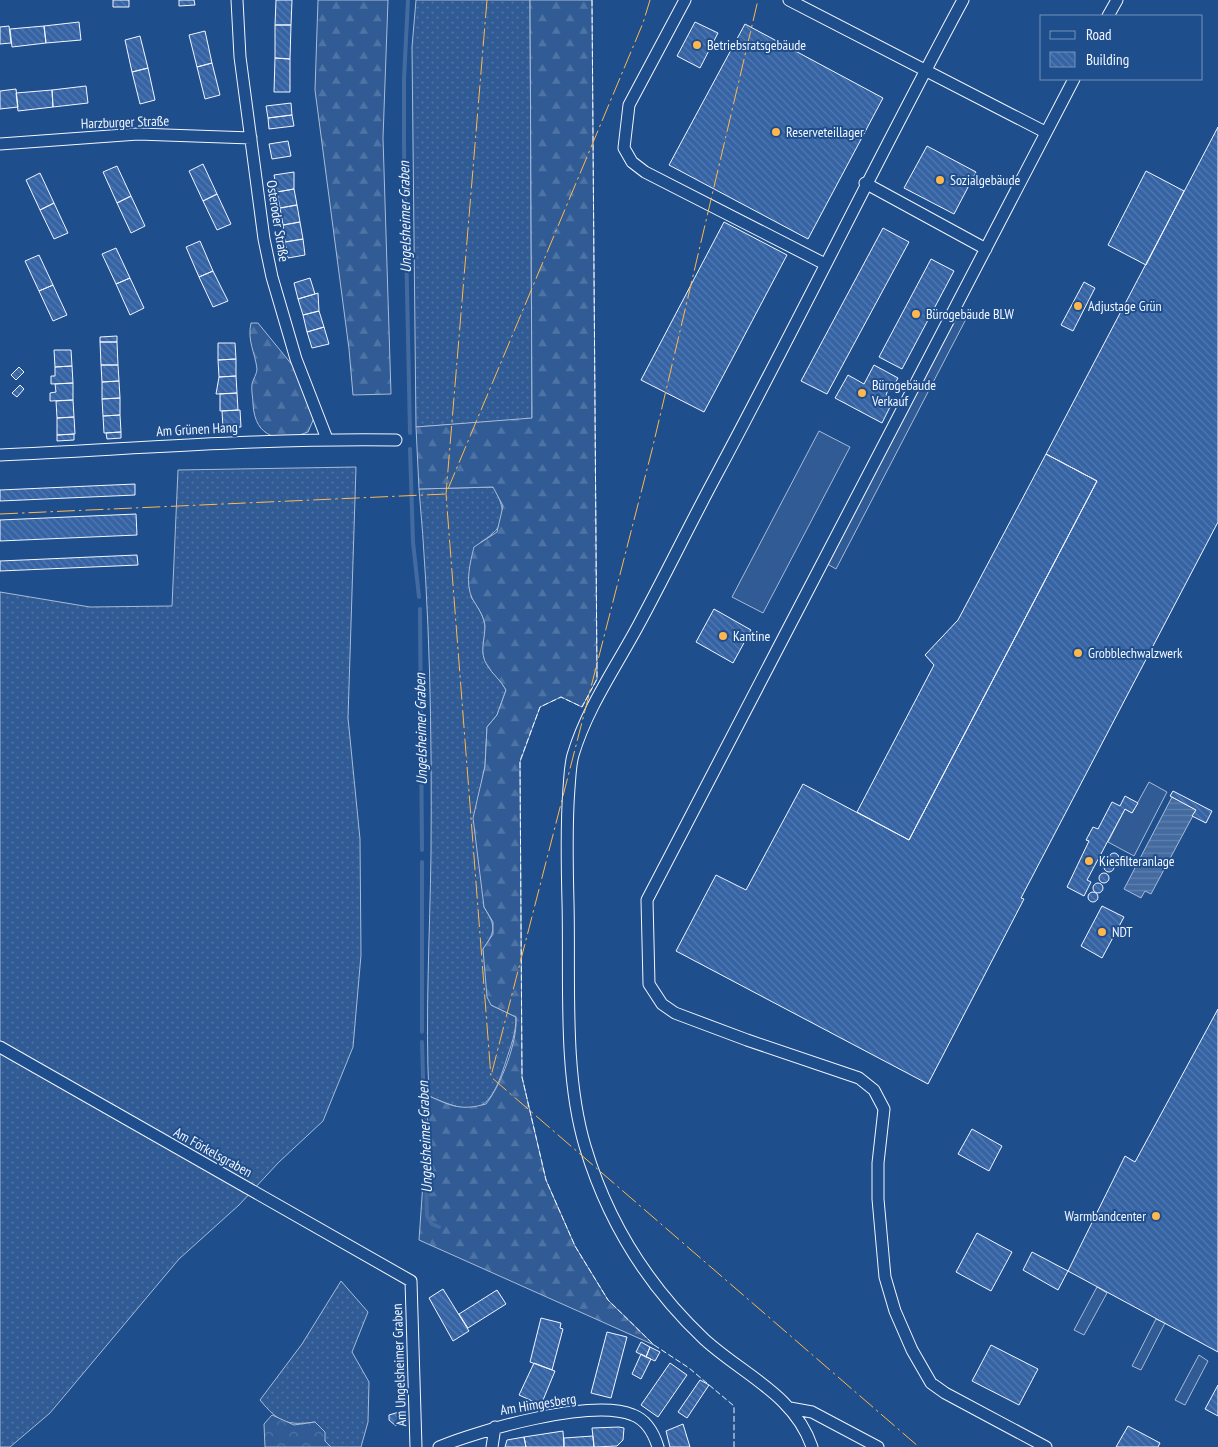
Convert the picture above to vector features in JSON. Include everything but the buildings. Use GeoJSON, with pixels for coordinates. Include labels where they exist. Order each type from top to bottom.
{"type":"FeatureCollection","features":[{"type":"Feature","properties":{"kind":"street","name":"Osteroder Straße"},"geometry":{"type":"LineString","coordinates":[[237,0],[240,57],[264,239],[272,276],[296,359],[327,439]]}},
{"type":"Feature","properties":{"kind":"street"},"geometry":{"type":"LineString","coordinates":[[685,0],[629,105],[624,148],[632,162],[645,172],[825,264]]}},
{"type":"Feature","properties":{"kind":"street"},"geometry":{"type":"LineString","coordinates":[[789,0],[1045,132]]}},
{"type":"Feature","properties":{"kind":"street"},"geometry":{"type":"LineString","coordinates":[[812,1447],[802,1424],[790,1408],[776,1394],[734,1365],[706,1340],[680,1315],[660,1291],[635,1256],[613,1220],[585,1146],[572,1073],[566,822],[572,759],[589,715],[776,363],[865,183],[963,0]]}},
{"type":"Feature","properties":{"kind":"street"},"geometry":{"type":"LineString","coordinates":[[1109,15],[1117,0]]}},
{"type":"Feature","properties":{"kind":"street"},"geometry":{"type":"LineString","coordinates":[[1046,1447],[945,1393],[932,1383],[912,1350],[895,1312],[886,1278],[878,1199],[878,1163],[884,1109],[874,1090],[859,1078],[675,1013],[662,1004],[649,984],[647,900],[1073,80]]}},
{"type":"Feature","properties":{"kind":"street","name":"Harzburger Straße"},"geometry":{"type":"LineString","coordinates":[[0,144],[138,134],[251,138]]}},
{"type":"Feature","properties":{"kind":"street"},"geometry":{"type":"LineString","coordinates":[[865,183],[986,249]]}},
{"type":"Feature","properties":{"kind":"street","name":"Am Grünen Hang"},"geometry":{"type":"LineString","coordinates":[[0,455],[327,439],[396,440]]}},
{"type":"Feature","properties":{"kind":"street","name":"Am Förkelsgraben"},"geometry":{"type":"LineString","coordinates":[[0,1047],[411,1281]]}},
{"type":"Feature","properties":{"kind":"street","name":"Am Ungelsheimer Graben"},"geometry":{"type":"LineString","coordinates":[[411,1281],[416,1447]]}},
{"type":"Feature","properties":{"kind":"street"},"geometry":{"type":"LineString","coordinates":[[790,1408],[812,1412],[878,1447]]}},
{"type":"Feature","properties":{"kind":"street","name":"Am Himgesberg"},"geometry":{"type":"LineString","coordinates":[[439,1447],[495,1427],[571,1412],[622,1412],[631,1414],[644,1422],[658,1447]]}},
{"type":"Feature","properties":{"kind":"street"},"geometry":{"type":"LineString","coordinates":[[492,1447],[495,1427]]}},
{"type":"Feature","properties":{"kind":"green space"},"geometry":{"type":"Polygon","coordinates":[[[318,0],[388,0],[383,138],[391,394],[353,395],[349,349],[315,90],[318,0]]]}},
{"type":"Feature","properties":{"kind":"green space"},"geometry":{"type":"Polygon","coordinates":[[[416,0],[530,0],[532,419],[416,427],[412,47],[416,0]]]}},
{"type":"Feature","properties":{"kind":"green space"},"geometry":{"type":"Polygon","coordinates":[[[530,0],[592,0],[597,679],[582,707],[561,697],[540,707],[520,762],[522,1077],[546,1180],[575,1246],[608,1300],[654,1345],[419,1240],[429,1096],[463,1107],[486,1104],[503,1074],[516,1027],[516,1017],[491,1005],[487,997],[483,949],[493,934],[493,922],[484,907],[473,818],[485,766],[487,727],[497,715],[506,690],[489,668],[483,656],[485,626],[482,615],[470,592],[469,573],[474,547],[497,532],[503,506],[493,487],[419,489],[416,427],[532,418],[530,0]]]}},
{"type":"Feature","properties":{"kind":"green space"},"geometry":{"type":"Polygon","coordinates":[[[251,323],[258,323],[293,366],[314,418],[308,432],[288,437],[279,437],[264,431],[258,425],[252,391],[252,384],[257,369],[251,341],[251,323]]]}},
{"type":"Feature","properties":{"kind":"green space"},"geometry":{"type":"Polygon","coordinates":[[[356,467],[348,718],[360,839],[361,955],[353,1047],[323,1121],[279,1162],[239,1205],[179,1259],[50,1413],[10,1447],[0,1447],[0,592],[90,607],[172,606],[178,470],[356,467]]]}},
{"type":"Feature","properties":{"kind":"green space"},"geometry":{"type":"Polygon","coordinates":[[[494,487],[501,504],[502,518],[496,530],[481,542],[471,597],[480,610],[485,625],[483,655],[489,667],[506,690],[497,715],[487,727],[485,766],[482,781],[484,907],[491,919],[493,928],[483,949],[491,1005],[516,1017],[516,1023],[511,1045],[494,1091],[488,1100],[480,1106],[471,1108],[459,1107],[429,1096],[427,1035],[431,853],[431,717],[426,580],[419,489],[494,487]]]}},
{"type":"Feature","properties":{"kind":"green space"},"geometry":{"type":"Polygon","coordinates":[[[341,1281],[368,1312],[352,1352],[369,1382],[368,1422],[361,1447],[331,1447],[325,1441],[315,1422],[290,1423],[284,1421],[272,1413],[260,1400],[302,1344],[341,1281]]]}},
{"type":"Feature","properties":{"kind":"green space"},"geometry":{"type":"Polygon","coordinates":[[[272,1415],[294,1425],[315,1422],[325,1432],[325,1441],[331,1447],[265,1447],[264,1424],[272,1415]]]}},
{"type":"Feature","properties":{"kind":"shaded area"},"geometry":{"type":"Polygon","coordinates":[[[953,313],[966,319],[836,569],[824,562],[953,313]]]}},
{"type":"Feature","properties":{"kind":"shaded area"},"geometry":{"type":"Polygon","coordinates":[[[819,431],[850,447],[763,613],[732,597],[819,431]]]}},
{"type":"Feature","properties":{"kind":"shaded area"},"geometry":{"type":"Polygon","coordinates":[[[1149,782],[1167,792],[1134,856],[1108,842],[1125,809],[1132,813],[1149,782]]]}},
{"type":"Feature","properties":{"kind":"shaded area"},"geometry":{"type":"Polygon","coordinates":[[[1172,797],[1196,810],[1151,894],[1145,891],[1141,898],[1124,889],[1172,797]]]}},
{"type":"Feature","properties":{"kind":"shaded area"},"geometry":{"type":"Polygon","coordinates":[[[1097,1287],[1107,1293],[1084,1335],[1074,1330],[1097,1287]]]}},
{"type":"Feature","properties":{"kind":"shaded area"},"geometry":{"type":"Polygon","coordinates":[[[1156,1319],[1165,1323],[1141,1370],[1132,1366],[1156,1319]]]}},
{"type":"Feature","properties":{"kind":"shaded area"},"geometry":{"type":"Polygon","coordinates":[[[1199,1355],[1208,1361],[1185,1405],[1175,1400],[1199,1355]]]}},
{"type":"Feature","properties":{"kind":"waterway","name":"Ungelsheimer Graben"},"geometry":{"type":"LineString","coordinates":[[408,0],[404,79],[404,146],[410,433]]}},
{"type":"Feature","properties":{"kind":"waterway","name":"Ungelsheimer Graben"},"geometry":{"type":"LineString","coordinates":[[410,449],[413,542],[419,597]]}},
{"type":"Feature","properties":{"kind":"waterway","name":"Ungelsheimer Graben"},"geometry":{"type":"LineString","coordinates":[[420,609],[422,850]]}},
{"type":"Feature","properties":{"kind":"waterway","name":"Ungelsheimer Graben"},"geometry":{"type":"LineString","coordinates":[[422,862],[422,1032]]}},
{"type":"Feature","properties":{"kind":"waterway","name":"Ungelsheimer Graben"},"geometry":{"type":"LineString","coordinates":[[422,1042],[427,1216],[432,1224],[439,1227]]}},
{"type":"Feature","properties":{"kind":"fence"},"geometry":{"type":"LineString","coordinates":[[592,0],[597,679],[582,707],[561,697],[540,707],[520,761],[522,1077],[546,1180],[575,1246],[608,1300],[654,1345],[689,1368],[734,1406],[734,1447]]}},
{"type":"Feature","properties":{"kind":"power"},"geometry":{"type":"LineString","coordinates":[[487,0],[446,494],[491,1077],[919,1447]]}},
{"type":"Feature","properties":{"kind":"power"},"geometry":{"type":"LineString","coordinates":[[448,489],[643,23],[650,0]]}},
{"type":"Feature","properties":{"kind":"power"},"geometry":{"type":"LineString","coordinates":[[492,1072],[652,450],[758,0]]}},
{"type":"Feature","properties":{"kind":"power"},"geometry":{"type":"LineString","coordinates":[[0,514],[446,494]]}},
{"type":"Feature","properties":{"kind":"place","name":"Betriebsratsgebäude"},"geometry":{"type":"Point","coordinates":[697,45]}},
{"type":"Feature","properties":{"kind":"place","name":"Reserveteillager"},"geometry":{"type":"Point","coordinates":[776,132]}},
{"type":"Feature","properties":{"kind":"place","name":"Sozialgebäude"},"geometry":{"type":"Point","coordinates":[940,180]}},
{"type":"Feature","properties":{"kind":"place","name":"Adjustage Grün"},"geometry":{"type":"Point","coordinates":[1078,306]}},
{"type":"Feature","properties":{"kind":"place","name":"Bürogebäude BLW"},"geometry":{"type":"Point","coordinates":[916,314]}},
{"type":"Feature","properties":{"kind":"place","name":"Bürogebäude Verkauf"},"geometry":{"type":"Point","coordinates":[862,393]}},
{"type":"Feature","properties":{"kind":"place","name":"Kantine"},"geometry":{"type":"Point","coordinates":[723,636]}},
{"type":"Feature","properties":{"kind":"place","name":"Grobblechwalzwerk"},"geometry":{"type":"Point","coordinates":[1078,653]}},
{"type":"Feature","properties":{"kind":"place","name":"Kiesfilteranlage"},"geometry":{"type":"Point","coordinates":[1089,861]}},
{"type":"Feature","properties":{"kind":"place","name":"NDT"},"geometry":{"type":"Point","coordinates":[1102,932]}},
{"type":"Feature","properties":{"kind":"place","name":"Warmbandcenter"},"geometry":{"type":"Point","coordinates":[1156,1216]}}]}
